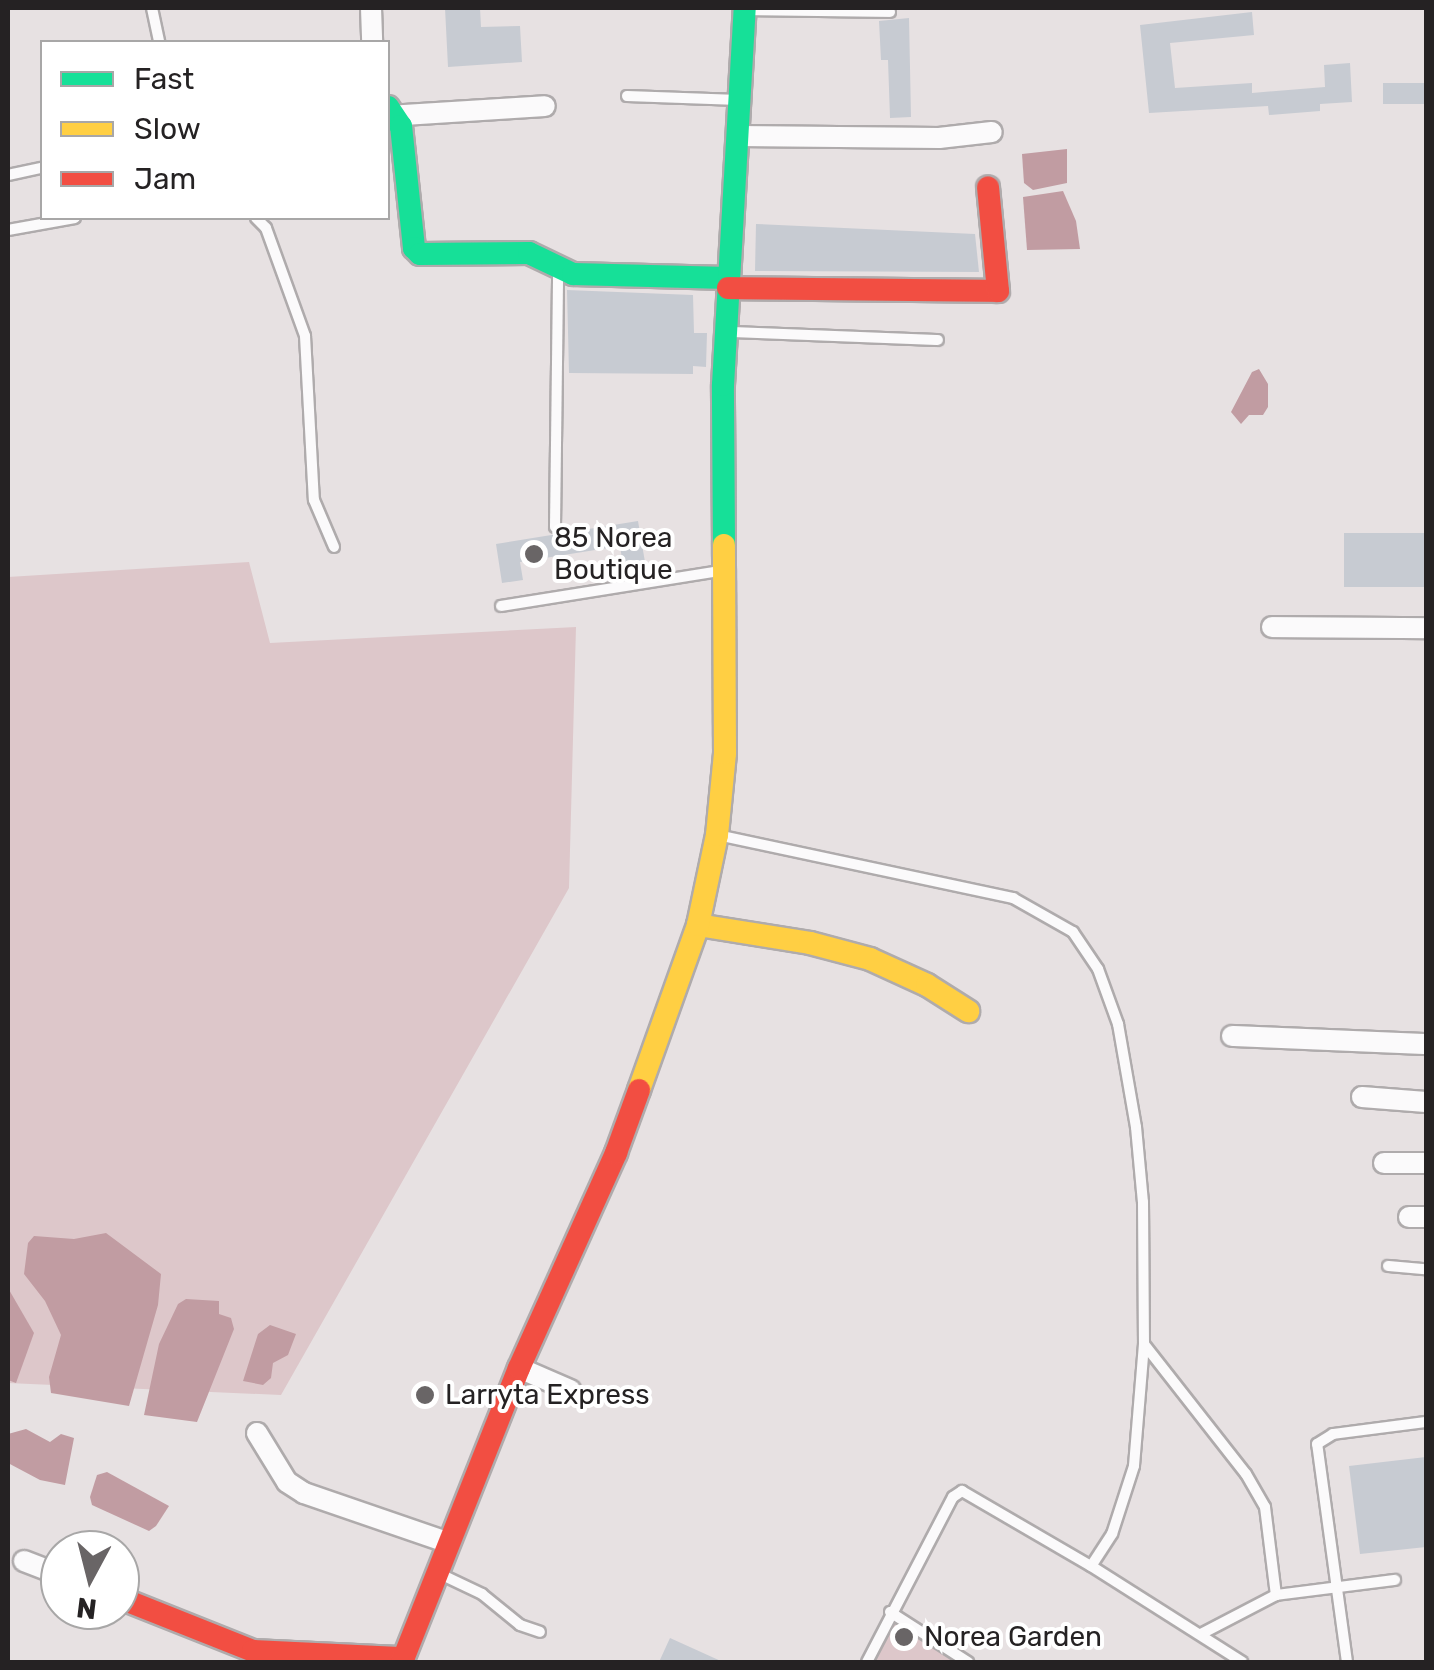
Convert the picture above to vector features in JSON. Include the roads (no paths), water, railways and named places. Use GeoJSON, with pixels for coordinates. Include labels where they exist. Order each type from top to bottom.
{"type":"FeatureCollection","features":[{"type":"Feature","properties":{"kind":"street"},"geometry":{"type":"LineString","coordinates":[[371,8],[372,40]]}},
{"type":"Feature","properties":{"kind":"street"},"geometry":{"type":"LineString","coordinates":[[140,1606],[253,1651],[403,1660],[520,1368],[616,1152],[698,925],[717,835],[725,753],[724,332],[745,9]]}},
{"type":"Feature","properties":{"kind":"street"},"geometry":{"type":"LineString","coordinates":[[390,113],[545,106]]}},
{"type":"Feature","properties":{"kind":"street"},"geometry":{"type":"LineString","coordinates":[[390,114],[401,126],[414,248],[420,254],[529,253],[573,274],[998,292],[988,187]]}},
{"type":"Feature","properties":{"kind":"street"},"geometry":{"type":"LineString","coordinates":[[738,136],[938,138],[992,132]]}},
{"type":"Feature","properties":{"kind":"street"},"geometry":{"type":"LineString","coordinates":[[1272,627],[1426,628]]}},
{"type":"Feature","properties":{"kind":"street"},"geometry":{"type":"LineString","coordinates":[[698,925],[810,943],[870,959],[927,985],[968,1011]]}},
{"type":"Feature","properties":{"kind":"street"},"geometry":{"type":"LineString","coordinates":[[1232,1036],[1426,1044]]}},
{"type":"Feature","properties":{"kind":"street"},"geometry":{"type":"LineString","coordinates":[[1362,1097],[1426,1102]]}},
{"type":"Feature","properties":{"kind":"street"},"geometry":{"type":"LineString","coordinates":[[1384,1162],[1426,1163]]}},
{"type":"Feature","properties":{"kind":"street"},"geometry":{"type":"LineString","coordinates":[[520,1368],[570,1390]]}},
{"type":"Feature","properties":{"kind":"street"},"geometry":{"type":"LineString","coordinates":[[256,1433],[287,1482],[304,1493],[450,1544]]}},
{"type":"Feature","properties":{"kind":"street"},"geometry":{"type":"LineString","coordinates":[[24,1561],[40,1567]]}},
{"type":"Feature","properties":{"kind":"lane"},"geometry":{"type":"LineString","coordinates":[[152,8],[159,40]]}},
{"type":"Feature","properties":{"kind":"lane"},"geometry":{"type":"LineString","coordinates":[[745,9],[890,12]]}},
{"type":"Feature","properties":{"kind":"lane"},"geometry":{"type":"LineString","coordinates":[[627,96],[740,100]]}},
{"type":"Feature","properties":{"kind":"lane"},"geometry":{"type":"LineString","coordinates":[[8,174],[40,168]]}},
{"type":"Feature","properties":{"kind":"lane"},"geometry":{"type":"LineString","coordinates":[[8,230],[64,220]]}},
{"type":"Feature","properties":{"kind":"lane"},"geometry":{"type":"LineString","coordinates":[[258,220],[266,228],[305,336],[314,500],[334,547]]}},
{"type":"Feature","properties":{"kind":"lane"},"geometry":{"type":"LineString","coordinates":[[555,527],[558,267]]}},
{"type":"Feature","properties":{"kind":"lane"},"geometry":{"type":"LineString","coordinates":[[724,332],[938,340]]}},
{"type":"Feature","properties":{"kind":"lane"},"geometry":{"type":"LineString","coordinates":[[501,606],[726,570]]}},
{"type":"Feature","properties":{"kind":"lane"},"geometry":{"type":"LineString","coordinates":[[717,835],[1013,898],[1073,932],[1098,969],[1118,1024],[1126,1062],[1143,1202],[1144,1344],[1134,1466],[1112,1534],[1092,1566]]}},
{"type":"Feature","properties":{"kind":"lane"},"geometry":{"type":"LineString","coordinates":[[1388,1266],[1426,1269]]}},
{"type":"Feature","properties":{"kind":"lane"},"geometry":{"type":"LineString","coordinates":[[1144,1344],[1246,1474],[1265,1507],[1276,1595]]}},
{"type":"Feature","properties":{"kind":"lane"},"geometry":{"type":"LineString","coordinates":[[1347,1662],[1317,1444],[1333,1434],[1426,1422]]}},
{"type":"Feature","properties":{"kind":"lane"},"geometry":{"type":"LineString","coordinates":[[867,1662],[953,1497],[962,1491],[1092,1566],[1242,1662]]}},
{"type":"Feature","properties":{"kind":"lane"},"geometry":{"type":"LineString","coordinates":[[438,1573],[482,1594],[520,1626],[540,1632]]}},
{"type":"Feature","properties":{"kind":"lane"},"geometry":{"type":"LineString","coordinates":[[1201,1634],[1253,1603],[1276,1595],[1395,1580]]}},
{"type":"Feature","properties":{"kind":"lane"},"geometry":{"type":"LineString","coordinates":[[890,1612],[968,1662]]}},
{"type":"Feature","properties":{"kind":"place","name":"85 Norea Boutique"},"geometry":{"type":"Point","coordinates":[534,554]}},
{"type":"Feature","properties":{"kind":"place","name":"Larryta Express"},"geometry":{"type":"Point","coordinates":[425,1395]}},
{"type":"Feature","properties":{"kind":"place","name":"Norea Garden"},"geometry":{"type":"Point","coordinates":[904,1637]}}]}
